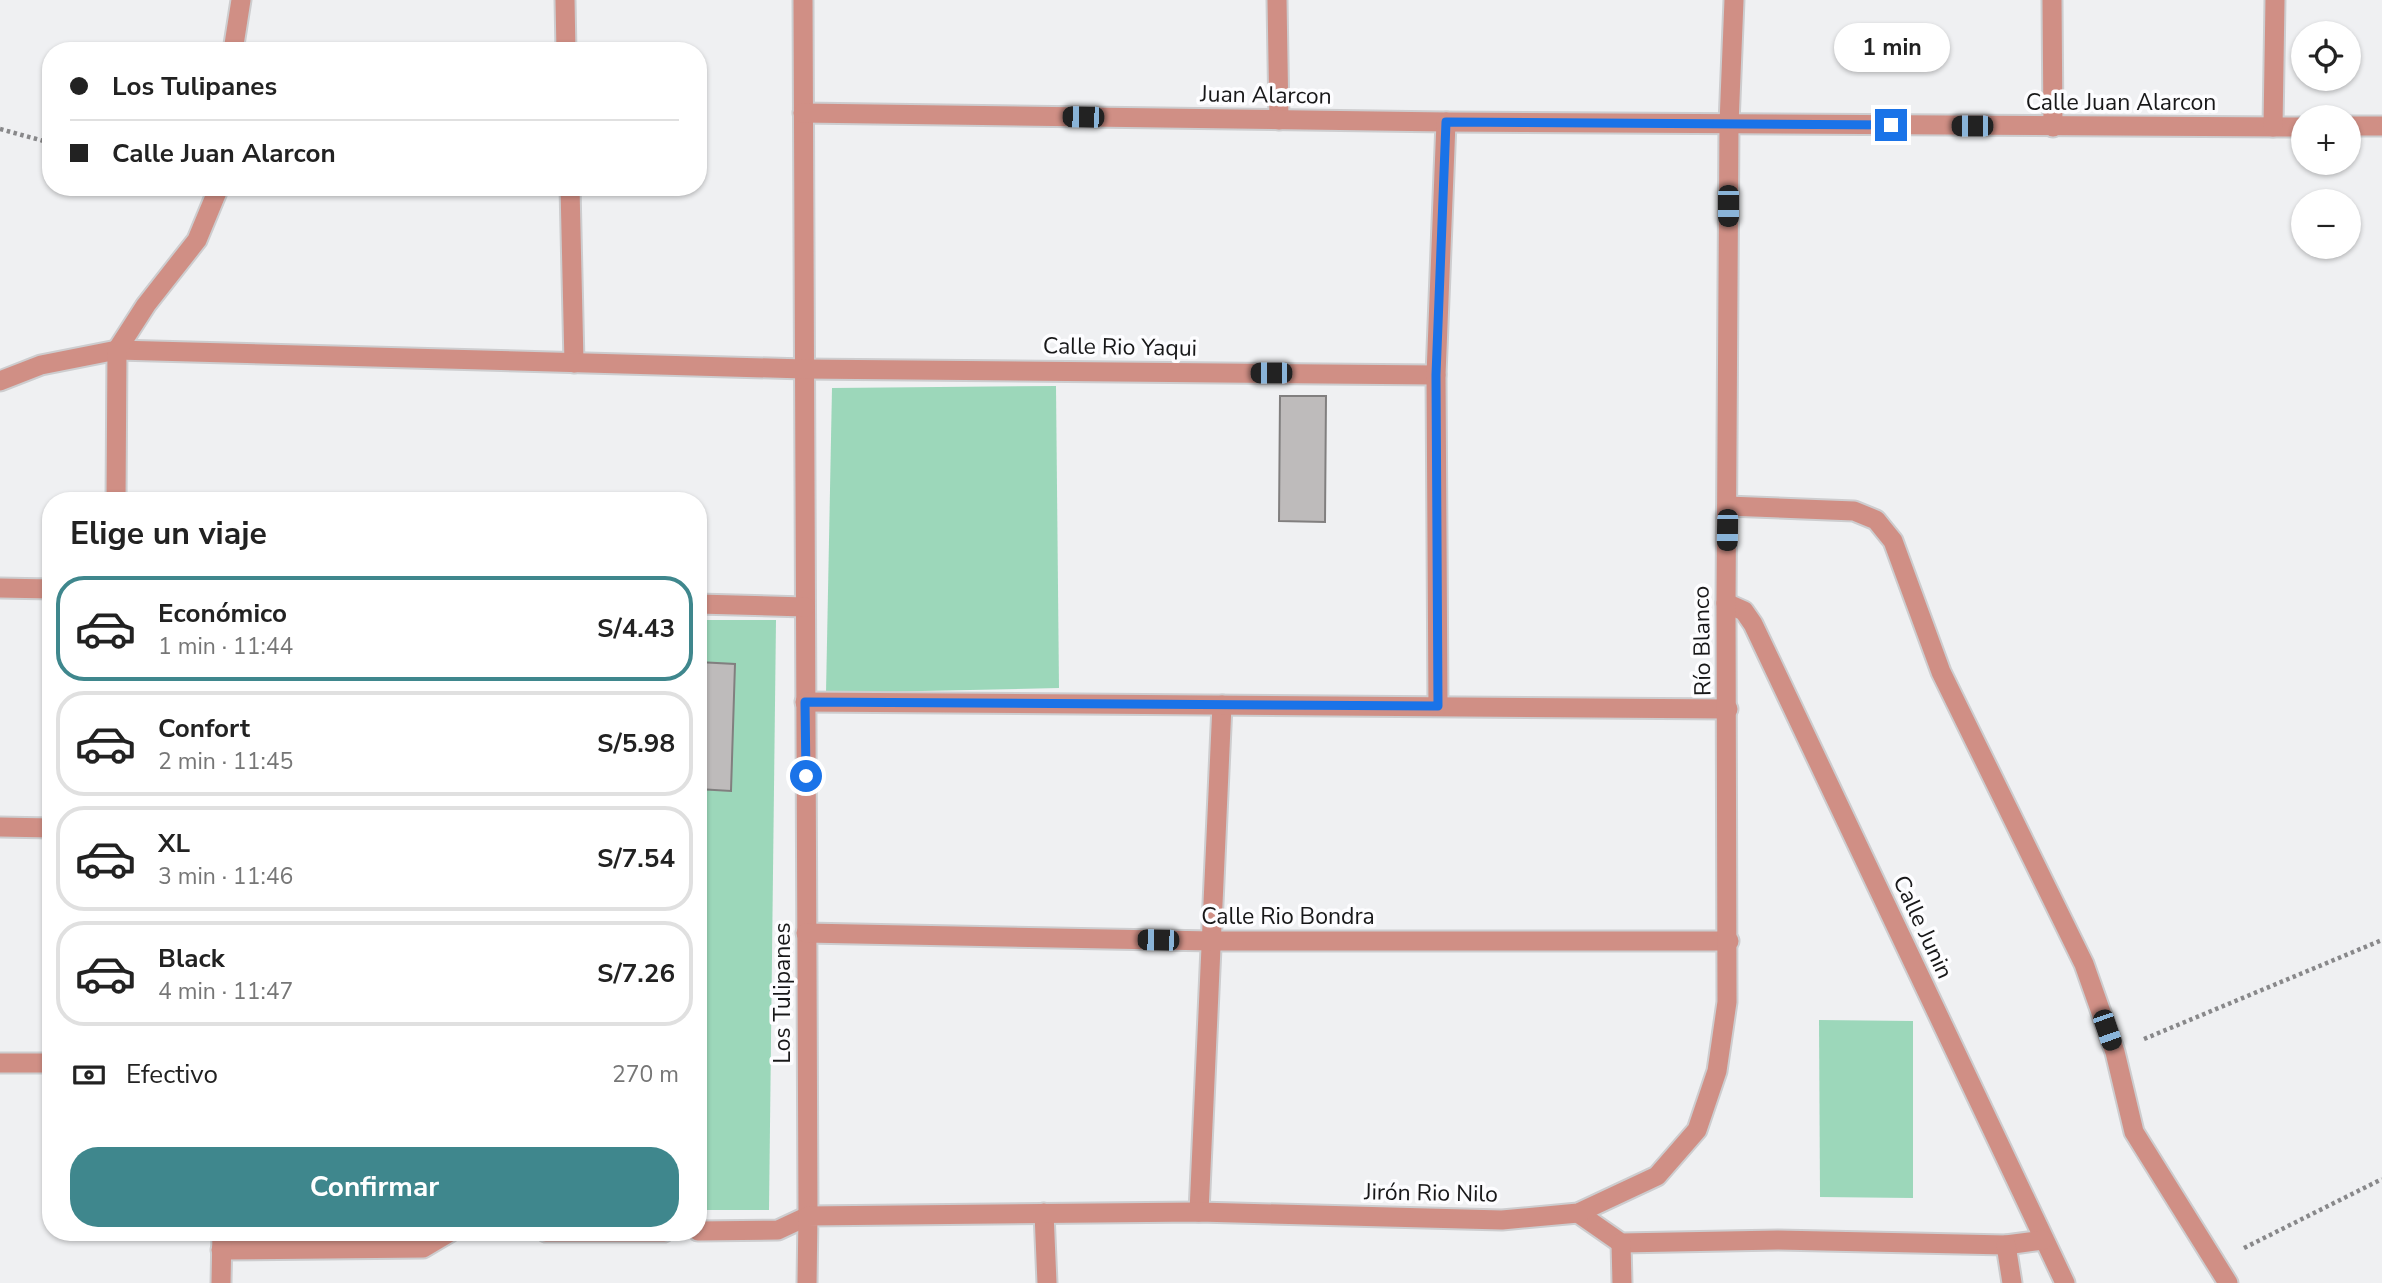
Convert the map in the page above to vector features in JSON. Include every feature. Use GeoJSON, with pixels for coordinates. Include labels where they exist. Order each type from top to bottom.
{"type":"FeatureCollection","features":[{"type":"Feature","properties":{"kind":"street"},"geometry":{"type":"LineString","coordinates":[[234,42],[241,0]]}},
{"type":"Feature","properties":{"kind":"street"},"geometry":{"type":"LineString","coordinates":[[565,0],[566,42]]}},
{"type":"Feature","properties":{"kind":"street","name":"Los Tulipanes"},"geometry":{"type":"LineString","coordinates":[[803,0],[807,1283]]}},
{"type":"Feature","properties":{"kind":"street"},"geometry":{"type":"LineString","coordinates":[[1277,0],[1279,120]]}},
{"type":"Feature","properties":{"kind":"street","name":"Río Blanco"},"geometry":{"type":"LineString","coordinates":[[1578,1213],[1657,1176],[1697,1130],[1717,1071],[1727,1003],[1729,124],[1734,0]]}},
{"type":"Feature","properties":{"kind":"street"},"geometry":{"type":"LineString","coordinates":[[2052,0],[2053,127]]}},
{"type":"Feature","properties":{"kind":"street"},"geometry":{"type":"LineString","coordinates":[[2273,127],[2274,0]]}},
{"type":"Feature","properties":{"kind":"street","name":"Juan Alarcon"},"geometry":{"type":"LineString","coordinates":[[803,113],[1729,124]]}},
{"type":"Feature","properties":{"kind":"street"},"geometry":{"type":"LineString","coordinates":[[1438,706],[1436,375],[1446,122]]}},
{"type":"Feature","properties":{"kind":"street","name":"Calle Juan Alarcon"},"geometry":{"type":"LineString","coordinates":[[1729,124],[2291,127]]}},
{"type":"Feature","properties":{"kind":"street"},"geometry":{"type":"LineString","coordinates":[[2361,127],[2382,126]]}},
{"type":"Feature","properties":{"kind":"street"},"geometry":{"type":"LineString","coordinates":[[117,492],[117,351],[146,305],[197,240],[215,196]]}},
{"type":"Feature","properties":{"kind":"street"},"geometry":{"type":"LineString","coordinates":[[570,196],[574,363]]}},
{"type":"Feature","properties":{"kind":"street","name":"Calle Rio Yaqui"},"geometry":{"type":"LineString","coordinates":[[0,382],[41,365],[117,351],[804,369],[1436,375]]}},
{"type":"Feature","properties":{"kind":"street"},"geometry":{"type":"LineString","coordinates":[[1727,506],[1854,512],[1876,520],[1893,541],[1941,672],[2084,964],[2115,1052],[2134,1132],[2228,1283]]}},
{"type":"Feature","properties":{"kind":"street"},"geometry":{"type":"LineString","coordinates":[[0,588],[42,589]]}},
{"type":"Feature","properties":{"kind":"street","name":"Calle Junin"},"geometry":{"type":"LineString","coordinates":[[1726,603],[1744,611],[1753,624],[2065,1283]]}},
{"type":"Feature","properties":{"kind":"street"},"geometry":{"type":"LineString","coordinates":[[707,604],[805,607]]}},
{"type":"Feature","properties":{"kind":"street"},"geometry":{"type":"LineString","coordinates":[[805,702],[1728,709]]}},
{"type":"Feature","properties":{"kind":"street"},"geometry":{"type":"LineString","coordinates":[[1199,1212],[1222,705]]}},
{"type":"Feature","properties":{"kind":"street"},"geometry":{"type":"LineString","coordinates":[[0,827],[42,828]]}},
{"type":"Feature","properties":{"kind":"street","name":"Calle Rio Bondra"},"geometry":{"type":"LineString","coordinates":[[806,933],[1212,941],[1729,941]]}},
{"type":"Feature","properties":{"kind":"street"},"geometry":{"type":"LineString","coordinates":[[0,1063],[42,1063]]}},
{"type":"Feature","properties":{"kind":"street","name":"Jirón Rio Nilo"},"geometry":{"type":"LineString","coordinates":[[808,1216],[1199,1212],[1502,1220],[1578,1213]]}},
{"type":"Feature","properties":{"kind":"street"},"geometry":{"type":"LineString","coordinates":[[1044,1213],[1047,1283]]}},
{"type":"Feature","properties":{"kind":"street"},"geometry":{"type":"LineString","coordinates":[[1578,1213],[1621,1243],[1777,1240],[2006,1245],[2043,1240]]}},
{"type":"Feature","properties":{"kind":"street"},"geometry":{"type":"LineString","coordinates":[[707,1231],[778,1230],[808,1216]]}},
{"type":"Feature","properties":{"kind":"street"},"geometry":{"type":"LineString","coordinates":[[221,1283],[222,1241],[423,1248],[435,1241]]}},
{"type":"Feature","properties":{"kind":"street"},"geometry":{"type":"LineString","coordinates":[[1621,1243],[1622,1283]]}},
{"type":"Feature","properties":{"kind":"street"},"geometry":{"type":"LineString","coordinates":[[2006,1245],[2012,1283]]}},
{"type":"Feature","properties":{"kind":"path"},"geometry":{"type":"LineString","coordinates":[[0,129],[42,141]]}},
{"type":"Feature","properties":{"kind":"path"},"geometry":{"type":"LineString","coordinates":[[2115,1052],[2382,940]]}},
{"type":"Feature","properties":{"kind":"path"},"geometry":{"type":"LineString","coordinates":[[2216,1262],[2382,1179]]}},
{"type":"Feature","properties":{"kind":"green space"},"geometry":{"type":"Polygon","coordinates":[[[1056,386],[1059,688],[826,693],[832,388],[1056,386]]]}},
{"type":"Feature","properties":{"kind":"green space"},"geometry":{"type":"Polygon","coordinates":[[[707,620],[776,620],[769,1210],[707,1210],[707,620]]]}},
{"type":"Feature","properties":{"kind":"green space"},"geometry":{"type":"Polygon","coordinates":[[[1819,1020],[1913,1021],[1913,1198],[1820,1197],[1819,1020]]]}},
{"type":"Feature","properties":{"kind":"building"},"geometry":{"type":"Polygon","coordinates":[[[1280,396],[1326,396],[1325,522],[1279,521],[1280,396]]]}},
{"type":"Feature","properties":{"kind":"building"},"geometry":{"type":"Polygon","coordinates":[[[707,662],[735,664],[731,791],[707,790],[707,662]]]}},
{"type":"Feature","properties":{"kind":"route"},"geometry":{"type":"LineString","coordinates":[[806,776],[805,702],[1438,706],[1436,375],[1446,122],[1891,125]]}}]}
